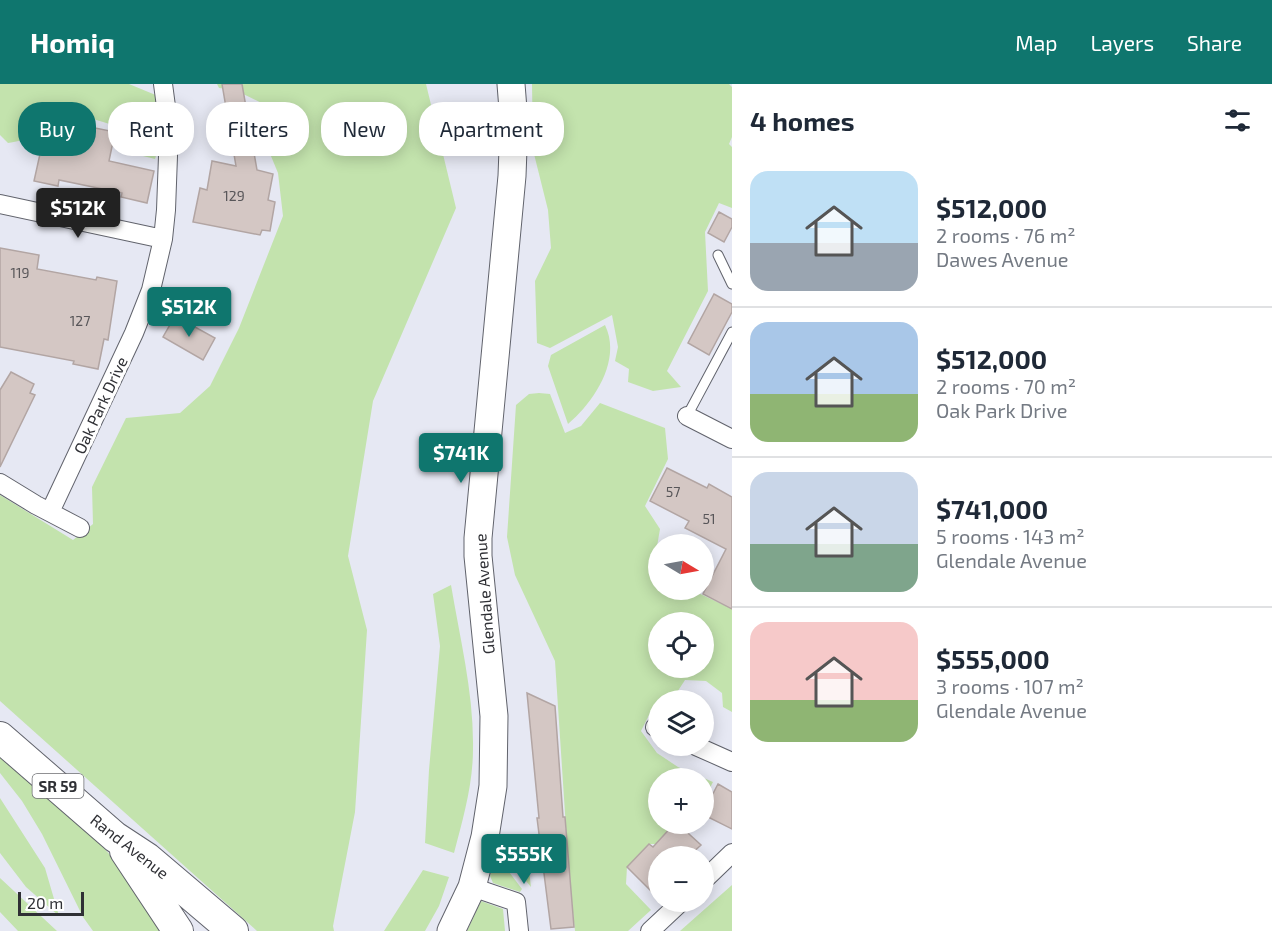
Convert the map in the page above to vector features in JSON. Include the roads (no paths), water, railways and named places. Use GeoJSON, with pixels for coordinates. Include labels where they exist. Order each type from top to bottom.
{"type":"FeatureCollection","features":[{"type":"Feature","properties":{"kind":"main road","name":"Rand Avenue"},"geometry":{"type":"LineString","coordinates":[[0,737],[115,837],[147,858],[233,931]]}},
{"type":"Feature","properties":{"kind":"main road"},"geometry":{"type":"LineString","coordinates":[[115,837],[178,931]]}},
{"type":"Feature","properties":{"kind":"street","name":"Oak Park Drive"},"geometry":{"type":"LineString","coordinates":[[50,512],[134,333],[151,290],[163,239],[169,129],[163,84]]}},
{"type":"Feature","properties":{"kind":"street","name":"Glendale Avenue"},"geometry":{"type":"LineString","coordinates":[[451,931],[472,887],[493,786],[494,716],[478,538],[512,176],[514,122],[511,84]]}},
{"type":"Feature","properties":{"kind":"street"},"geometry":{"type":"LineString","coordinates":[[0,204],[163,239]]}},
{"type":"Feature","properties":{"kind":"street"},"geometry":{"type":"LineString","coordinates":[[687,416],[731,436]]}},
{"type":"Feature","properties":{"kind":"street"},"geometry":{"type":"LineString","coordinates":[[0,483],[80,528]]}},
{"type":"Feature","properties":{"kind":"street"},"geometry":{"type":"LineString","coordinates":[[714,754],[732,762]]}},
{"type":"Feature","properties":{"kind":"street"},"geometry":{"type":"LineString","coordinates":[[714,870],[732,853]]}},
{"type":"Feature","properties":{"kind":"street"},"geometry":{"type":"LineString","coordinates":[[472,887],[516,902],[519,931]]}},
{"type":"Feature","properties":{"kind":"street"},"geometry":{"type":"LineString","coordinates":[[650,931],[670,912]]}},
{"type":"Feature","properties":{"kind":"lane"},"geometry":{"type":"LineString","coordinates":[[718,255],[732,284]]}},
{"type":"Feature","properties":{"kind":"lane"},"geometry":{"type":"LineString","coordinates":[[687,416],[732,332]]}}]}
